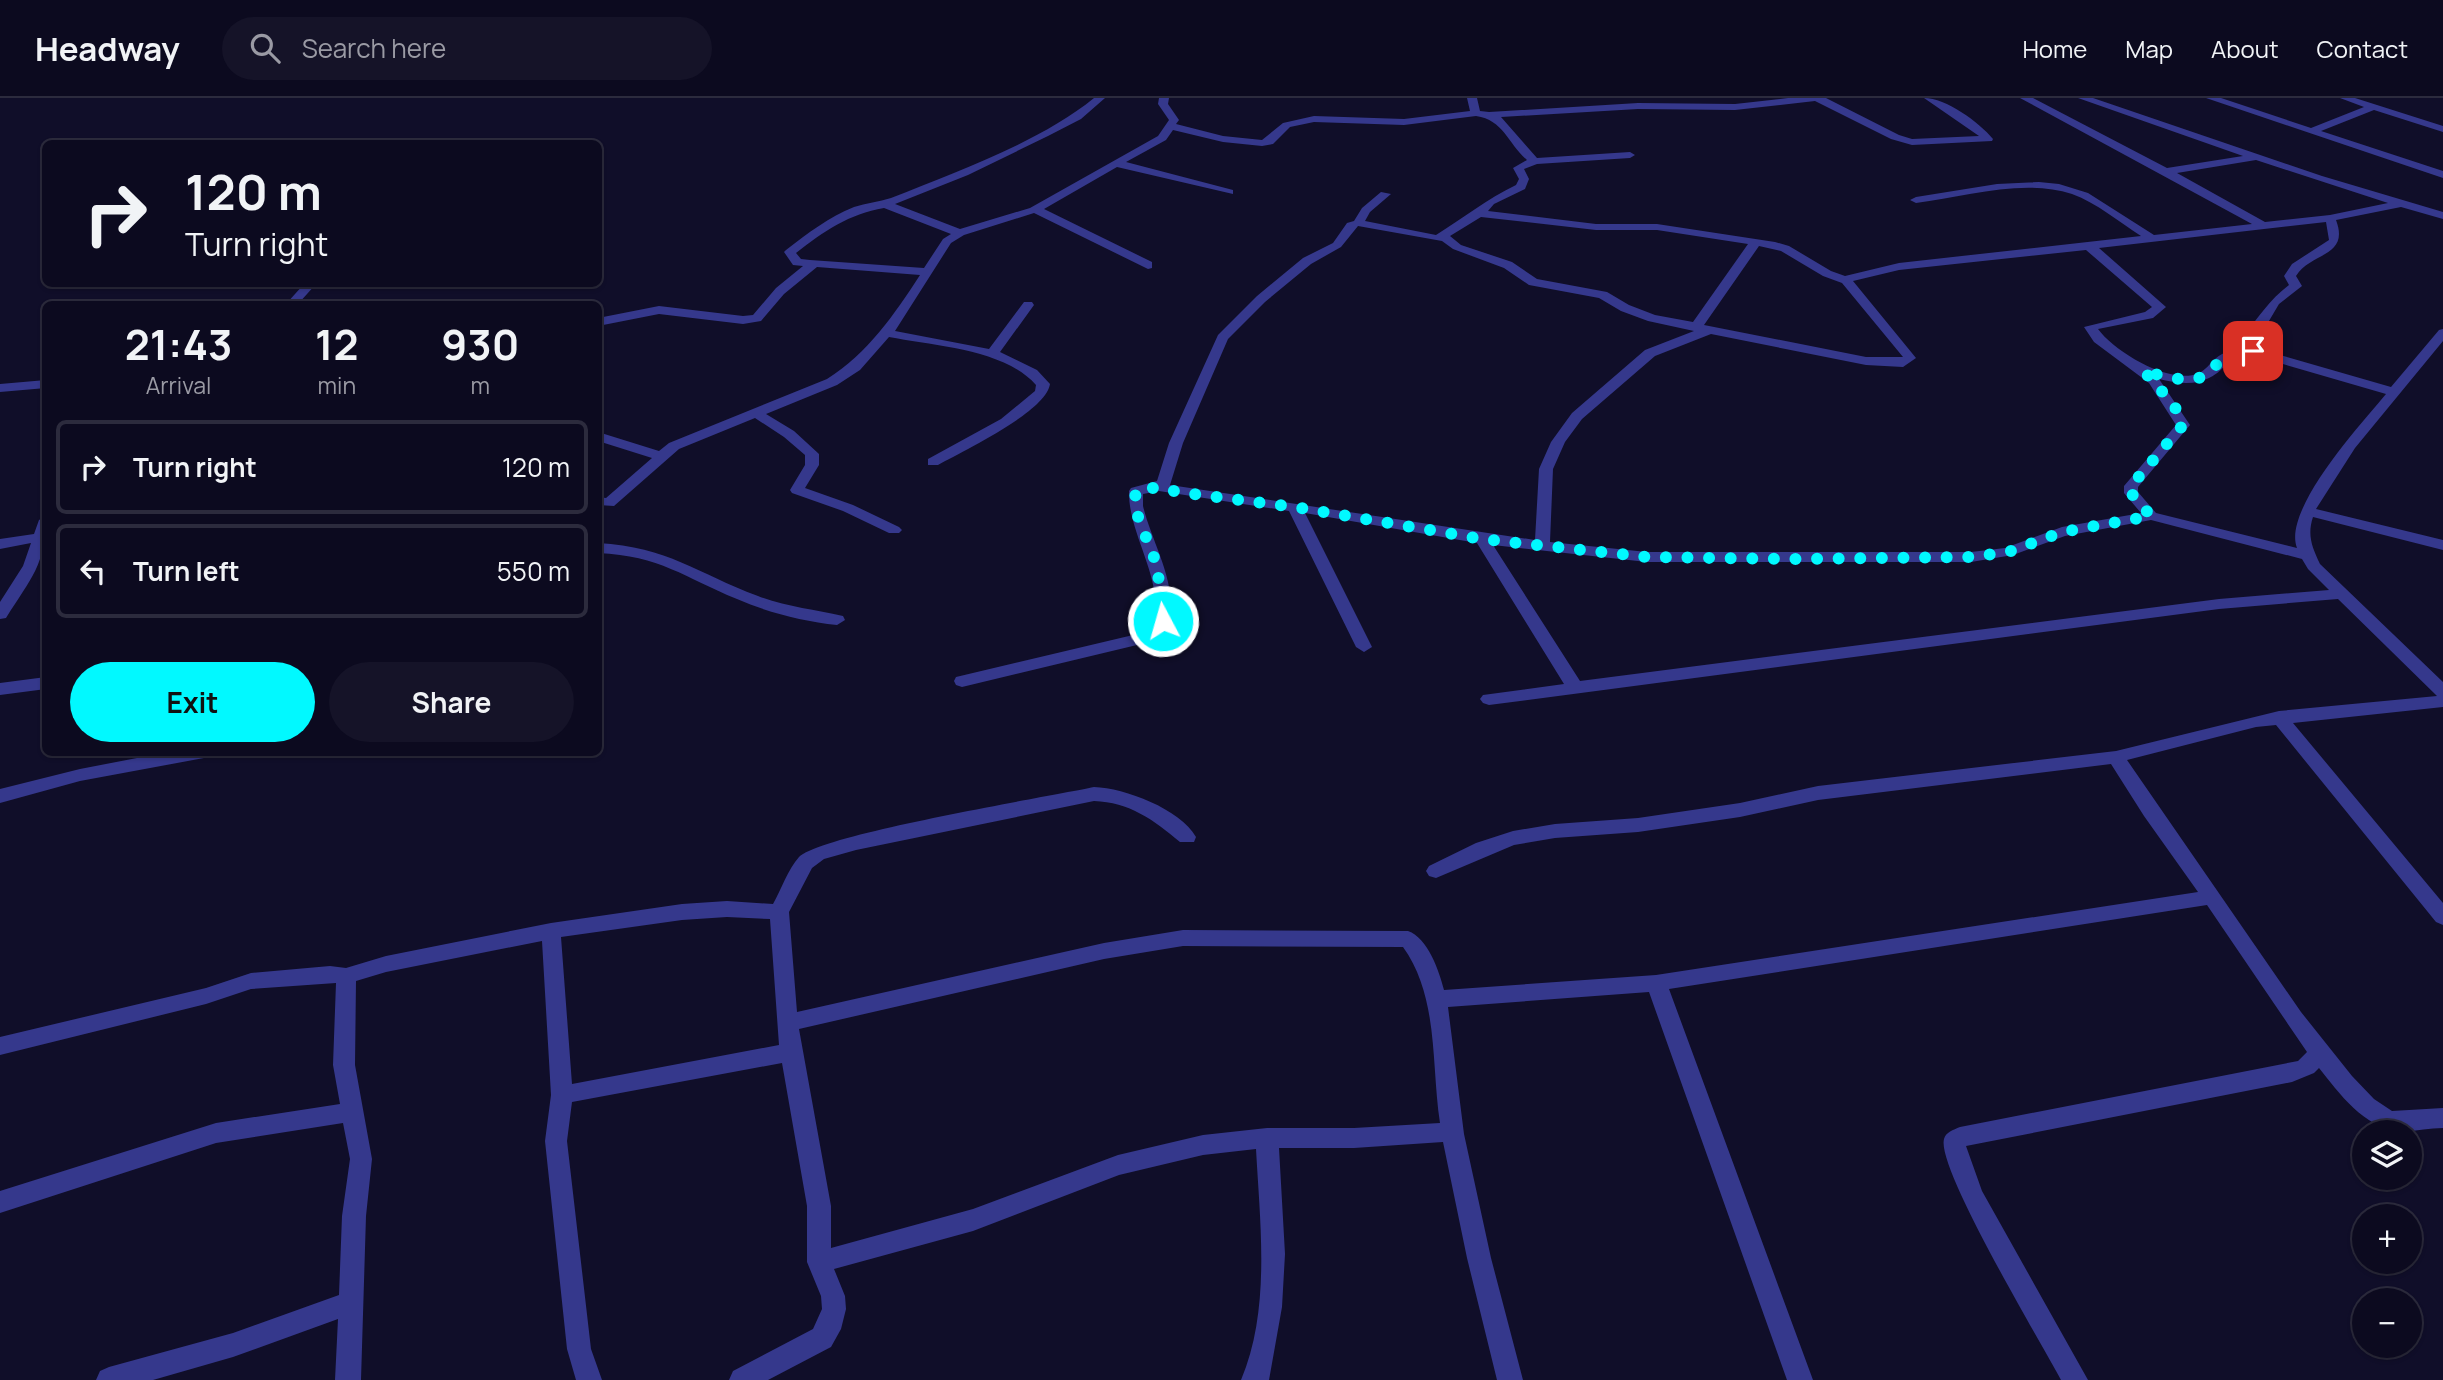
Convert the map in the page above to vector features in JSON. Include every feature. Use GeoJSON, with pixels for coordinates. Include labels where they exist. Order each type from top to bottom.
{"type":"FeatureCollection","features":[{"type":"Feature","properties":{"kind":"street"},"geometry":{"type":"LineString","coordinates":[[788,284],[794,269],[790,251],[824,226],[863,208],[886,204],[964,173],[1077,117],[1100,98]]}},
{"type":"Feature","properties":{"kind":"street"},"geometry":{"type":"LineString","coordinates":[[602,505],[659,456],[693,436],[839,378],[864,358],[886,333],[944,244],[960,233],[1034,210],[1116,163],[1143,151],[1162,138],[1174,116],[1163,104],[1164,98]]}},
{"type":"Feature","properties":{"kind":"street"},"geometry":{"type":"LineString","coordinates":[[1472,98],[1476,113]]}},
{"type":"Feature","properties":{"kind":"street"},"geometry":{"type":"LineString","coordinates":[[1170,126],[1223,139],[1262,143],[1269,142],[1287,125],[1314,119],[1404,122],[1476,113],[1489,115],[1638,106],[1735,107],[1816,98],[1902,139],[1918,142],[1987,139],[1980,131],[1929,98]]}},
{"type":"Feature","properties":{"kind":"street"},"geometry":{"type":"LineString","coordinates":[[2025,98],[2162,172],[2196,186],[2261,224]]}},
{"type":"Feature","properties":{"kind":"street"},"geometry":{"type":"LineString","coordinates":[[2083,98],[2399,204],[2443,216]]}},
{"type":"Feature","properties":{"kind":"street"},"geometry":{"type":"LineString","coordinates":[[2211,98],[2443,174]]}},
{"type":"Feature","properties":{"kind":"street"},"geometry":{"type":"LineString","coordinates":[[2345,98],[2443,129]]}},
{"type":"Feature","properties":{"kind":"street"},"geometry":{"type":"LineString","coordinates":[[2312,131],[2373,107]]}},
{"type":"Feature","properties":{"kind":"street"},"geometry":{"type":"LineString","coordinates":[[1489,115],[1505,123],[1525,156],[1535,161]]}},
{"type":"Feature","properties":{"kind":"street"},"geometry":{"type":"LineString","coordinates":[[1159,487],[1164,483],[1177,443],[1222,338],[1261,299],[1307,261],[1337,244],[1351,225],[1358,223],[1427,239],[1444,237],[1490,202],[1521,187],[1524,179],[1518,167],[1535,161],[1630,155]]}},
{"type":"Feature","properties":{"kind":"street"},"geometry":{"type":"LineString","coordinates":[[2162,172],[2258,157]]}},
{"type":"Feature","properties":{"kind":"street"},"geometry":{"type":"LineString","coordinates":[[1116,163],[1229,192]]}},
{"type":"Feature","properties":{"kind":"street"},"geometry":{"type":"LineString","coordinates":[[1916,200],[2024,187],[2063,188],[2083,195],[2150,237]]}},
{"type":"Feature","properties":{"kind":"street"},"geometry":{"type":"LineString","coordinates":[[1358,223],[1366,210],[1385,194]]}},
{"type":"Feature","properties":{"kind":"street"},"geometry":{"type":"LineString","coordinates":[[886,204],[960,233]]}},
{"type":"Feature","properties":{"kind":"street"},"geometry":{"type":"LineString","coordinates":[[1846,280],[1852,275],[1884,272],[1914,263],[1958,261],[2330,218],[2399,204]]}},
{"type":"Feature","properties":{"kind":"street"},"geometry":{"type":"LineString","coordinates":[[1034,210],[1044,212],[1148,265]]}},
{"type":"Feature","properties":{"kind":"street"},"geometry":{"type":"LineString","coordinates":[[1444,237],[1457,247],[1508,265],[1533,282],[1603,295],[1652,318],[1866,361],[1893,363],[1909,360],[1909,352],[1846,280],[1822,272],[1794,251],[1756,242],[1657,227],[1596,227],[1479,213]]}},
{"type":"Feature","properties":{"kind":"street"},"geometry":{"type":"LineString","coordinates":[[2253,351],[2250,335],[2262,323],[2274,302],[2296,286],[2290,276],[2296,265],[2329,248],[2334,242],[2336,229],[2330,218]]}},
{"type":"Feature","properties":{"kind":"street"},"geometry":{"type":"LineString","coordinates":[[1542,546],[1546,470],[1558,442],[1577,416],[1650,353],[1700,329],[1756,242]]}},
{"type":"Feature","properties":{"kind":"street"},"geometry":{"type":"LineString","coordinates":[[2088,245],[2160,307],[2149,315],[2090,327],[2100,339],[2143,370],[2174,405],[2183,425],[2131,486],[2131,493],[2151,516]]}},
{"type":"Feature","properties":{"kind":"street"},"geometry":{"type":"LineString","coordinates":[[793,259],[810,264],[928,272]]}},
{"type":"Feature","properties":{"kind":"street"},"geometry":{"type":"LineString","coordinates":[[602,322],[659,310],[751,320],[762,315],[788,284],[810,264]]}},
{"type":"Feature","properties":{"kind":"street"},"geometry":{"type":"LineString","coordinates":[[295,301],[307,287]]}},
{"type":"Feature","properties":{"kind":"street"},"geometry":{"type":"LineString","coordinates":[[991,355],[1028,305]]}},
{"type":"Feature","properties":{"kind":"street"},"geometry":{"type":"LineString","coordinates":[[886,333],[991,355],[1032,370],[1042,384],[1042,392],[1006,422],[933,462]]}},
{"type":"Feature","properties":{"kind":"street"},"geometry":{"type":"LineString","coordinates":[[2443,333],[2350,446],[2307,510],[2301,530],[2306,555],[2313,566],[2443,692]]}},
{"type":"Feature","properties":{"kind":"street"},"geometry":{"type":"LineString","coordinates":[[2143,370],[2171,377],[2205,376],[2225,358],[2238,352],[2253,351],[2394,392]]}},
{"type":"Feature","properties":{"kind":"street"},"geometry":{"type":"LineString","coordinates":[[0,388],[42,384]]}},
{"type":"Feature","properties":{"kind":"street"},"geometry":{"type":"LineString","coordinates":[[754,412],[789,434],[812,454],[812,465],[797,490],[848,508],[894,530]]}},
{"type":"Feature","properties":{"kind":"street"},"geometry":{"type":"LineString","coordinates":[[602,437],[659,456]]}},
{"type":"Feature","properties":{"kind":"street"},"geometry":{"type":"LineString","coordinates":[[962,681],[1156,635],[1163,621],[1156,564],[1145,538],[1135,494],[1139,488],[1159,487],[1178,492],[1295,507],[1482,539],[1647,557],[1971,557],[2008,552],[2062,532],[2151,516],[2306,555]]}},
{"type":"Feature","properties":{"kind":"street"},"geometry":{"type":"LineString","coordinates":[[1295,507],[1364,647]]}},
{"type":"Feature","properties":{"kind":"street"},"geometry":{"type":"LineString","coordinates":[[2307,510],[2443,545]]}},
{"type":"Feature","properties":{"kind":"street"},"geometry":{"type":"LineString","coordinates":[[0,544],[42,537]]}},
{"type":"Feature","properties":{"kind":"street"},"geometry":{"type":"LineString","coordinates":[[0,614],[31,566],[42,537]]}},
{"type":"Feature","properties":{"kind":"street"},"geometry":{"type":"LineString","coordinates":[[1482,539],[1576,687]]}},
{"type":"Feature","properties":{"kind":"street"},"geometry":{"type":"LineString","coordinates":[[602,548],[652,552],[730,591],[764,604],[809,617],[837,620]]}},
{"type":"Feature","properties":{"kind":"street"},"geometry":{"type":"LineString","coordinates":[[1489,699],[2219,604],[2343,594]]}},
{"type":"Feature","properties":{"kind":"street"},"geometry":{"type":"LineString","coordinates":[[0,689],[42,684]]}},
{"type":"Feature","properties":{"kind":"street"},"geometry":{"type":"LineString","coordinates":[[1436,871],[1483,848],[1513,838],[1555,831],[1638,825],[1740,810],[1818,793],[2116,757],[2278,718],[2443,701]]}},
{"type":"Feature","properties":{"kind":"street"},"geometry":{"type":"LineString","coordinates":[[2278,718],[2443,917]]}},
{"type":"Feature","properties":{"kind":"street"},"geometry":{"type":"LineString","coordinates":[[0,796],[80,775],[182,756]]}},
{"type":"Feature","properties":{"kind":"street"},"geometry":{"type":"LineString","coordinates":[[2116,757],[2150,811],[2213,897],[2319,1054],[2358,1098],[2385,1119],[2405,1122],[2443,1118]]}},
{"type":"Feature","properties":{"kind":"street"},"geometry":{"type":"LineString","coordinates":[[742,1380],[822,1338],[829,1329],[834,1309],[833,1296],[819,1262],[819,1206],[787,1023],[779,912],[797,874],[818,854],[1094,794],[1115,795],[1162,815],[1187,837]]}},
{"type":"Feature","properties":{"kind":"street"},"geometry":{"type":"LineString","coordinates":[[1436,999],[1656,983],[2111,915],[2213,897]]}},
{"type":"Feature","properties":{"kind":"street"},"geometry":{"type":"LineString","coordinates":[[0,1046],[206,996],[251,981],[330,974],[346,976],[386,964],[551,931],[682,912],[727,909],[779,912]]}},
{"type":"Feature","properties":{"kind":"street"},"geometry":{"type":"LineString","coordinates":[[551,931],[562,1095],[556,1141],[579,1349],[589,1380]]}},
{"type":"Feature","properties":{"kind":"street"},"geometry":{"type":"LineString","coordinates":[[787,1023],[1077,956],[1183,938],[1408,939],[1419,950],[1436,999],[1452,1132],[1510,1380]]}},
{"type":"Feature","properties":{"kind":"street"},"geometry":{"type":"LineString","coordinates":[[346,976],[344,1065],[361,1159],[354,1216],[348,1380]]}},
{"type":"Feature","properties":{"kind":"street"},"geometry":{"type":"LineString","coordinates":[[1656,983],[1800,1380]]}},
{"type":"Feature","properties":{"kind":"street"},"geometry":{"type":"LineString","coordinates":[[562,1095],[790,1052]]}},
{"type":"Feature","properties":{"kind":"street"},"geometry":{"type":"LineString","coordinates":[[2075,1380],[1972,1196],[1955,1152],[1954,1141],[1960,1137],[2292,1073],[2306,1067],[2319,1054]]}},
{"type":"Feature","properties":{"kind":"street"},"geometry":{"type":"LineString","coordinates":[[0,1202],[216,1133],[353,1112]]}},
{"type":"Feature","properties":{"kind":"street"},"geometry":{"type":"LineString","coordinates":[[819,1262],[972,1220],[1118,1166],[1203,1145],[1267,1138],[1354,1138],[1452,1132]]}},
{"type":"Feature","properties":{"kind":"street"},"geometry":{"type":"LineString","coordinates":[[1254,1380],[1260,1372],[1272,1267],[1267,1138]]}},
{"type":"Feature","properties":{"kind":"street"},"geometry":{"type":"LineString","coordinates":[[109,1380],[245,1341],[349,1303]]}},
{"type":"Feature","properties":{"kind":"route"},"geometry":{"type":"LineString","coordinates":[[1163,621],[1156,564],[1145,538],[1136,502],[1135,494],[1139,488],[1159,487],[1178,492],[1295,507],[1482,539],[1647,557],[1971,557],[2030,547],[2062,532],[2151,516],[2131,493],[2131,486],[2183,425],[2174,405],[2143,370],[2171,377],[2205,376],[2225,358],[2238,352],[2253,351]]}}]}
